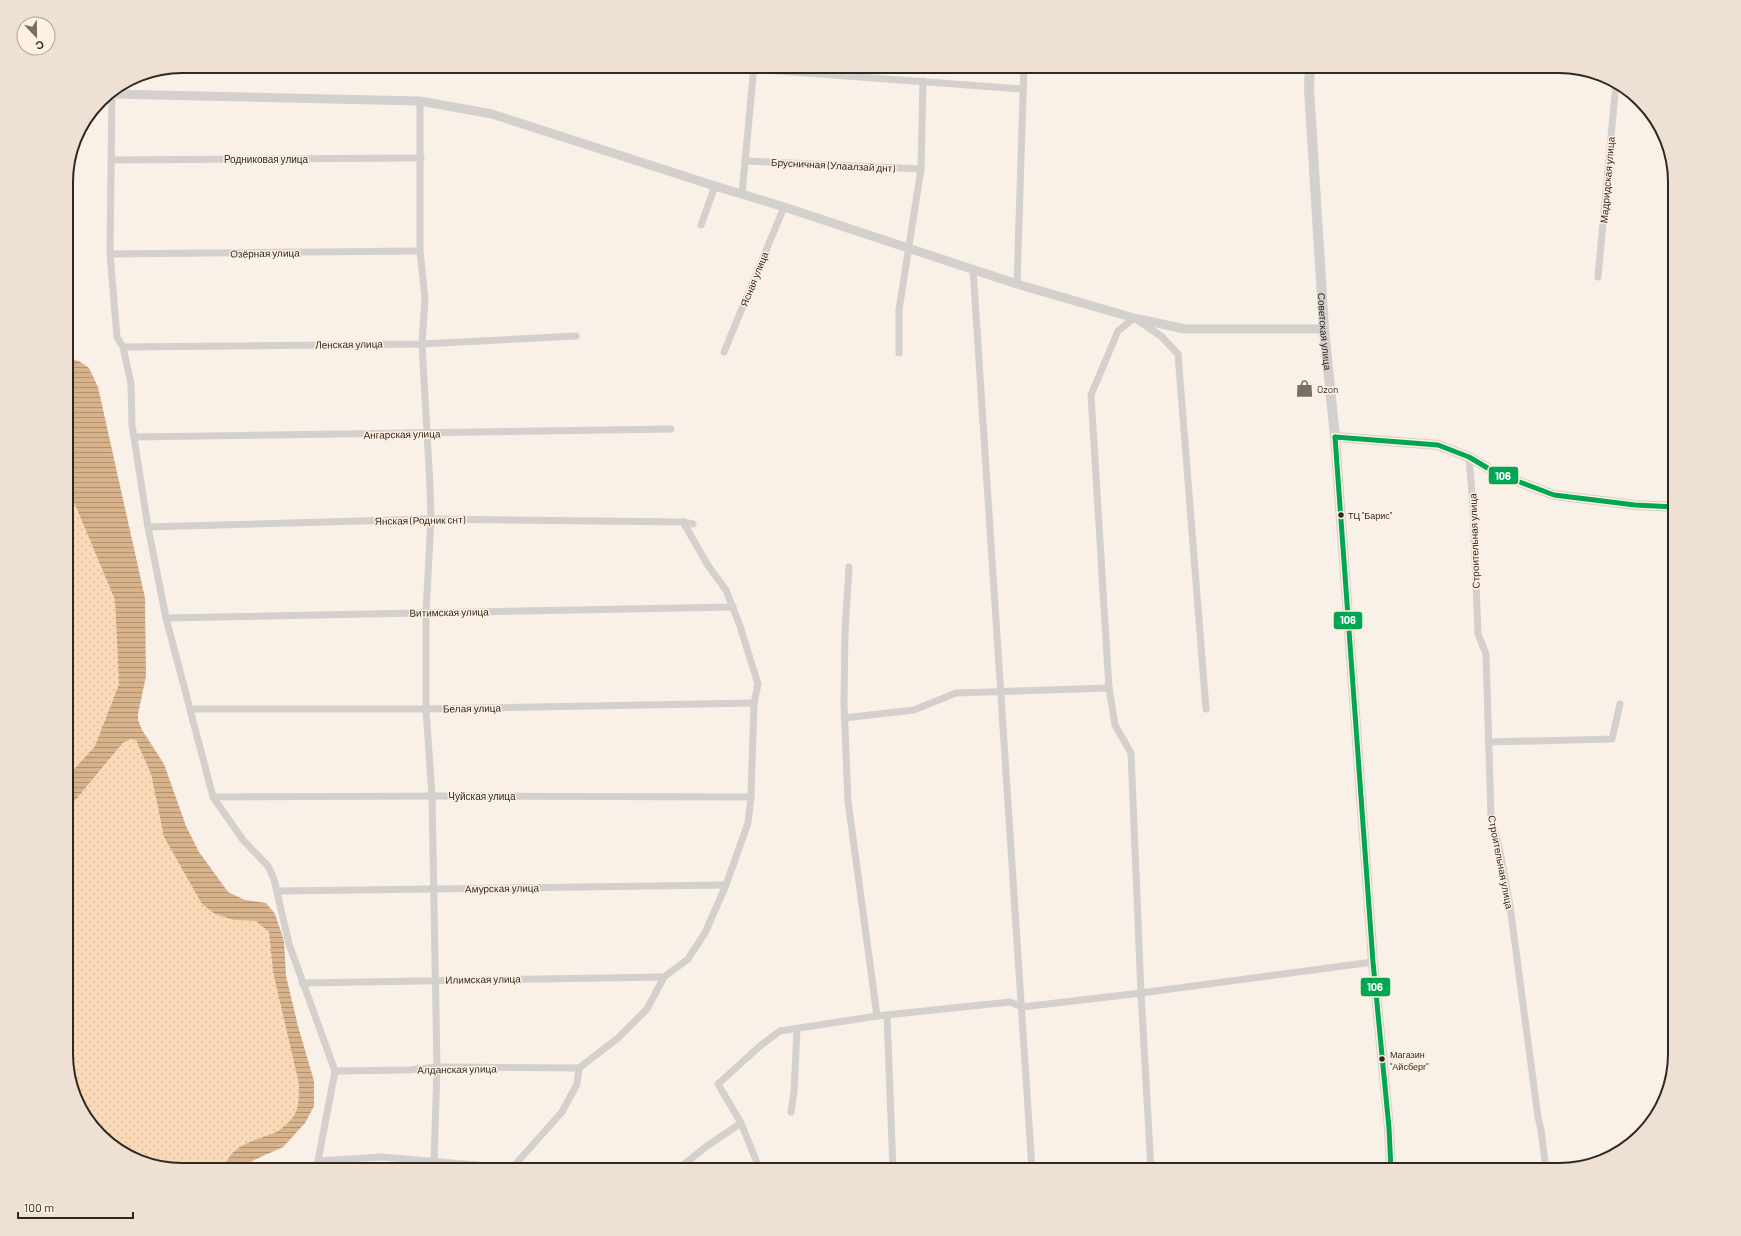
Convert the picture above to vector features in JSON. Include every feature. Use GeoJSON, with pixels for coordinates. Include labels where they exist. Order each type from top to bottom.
{"type":"FeatureCollection","features":[{"type":"Feature","properties":{"kind":"main road","name":"Советская улица"},"geometry":{"type":"LineString","coordinates":[[1310,73],[1309,89],[1324,329],[1335,437],[1373,962],[1390,1128],[1391,1163]]}},
{"type":"Feature","properties":{"kind":"main road"},"geometry":{"type":"LineString","coordinates":[[1335,437],[1438,446],[1469,457],[1496,473],[1554,495],[1635,505],[1668,507]]}},
{"type":"Feature","properties":{"kind":"street"},"geometry":{"type":"LineString","coordinates":[[742,194],[754,73]]}},
{"type":"Feature","properties":{"kind":"street"},"geometry":{"type":"LineString","coordinates":[[819,73],[1022,88]]}},
{"type":"Feature","properties":{"kind":"street"},"geometry":{"type":"LineString","coordinates":[[1017,284],[1023,73]]}},
{"type":"Feature","properties":{"kind":"street"},"geometry":{"type":"LineString","coordinates":[[899,353],[900,310],[921,169],[923,81]]}},
{"type":"Feature","properties":{"kind":"street","name":"Мадридская улица"},"geometry":{"type":"LineString","coordinates":[[1598,277],[1615,89]]}},
{"type":"Feature","properties":{"kind":"street"},"geometry":{"type":"LineString","coordinates":[[121,92],[420,101],[492,114],[715,186],[784,206],[1017,284],[1134,318],[1185,329],[1324,329]]}},
{"type":"Feature","properties":{"kind":"street"},"geometry":{"type":"LineString","coordinates":[[113,98],[110,254],[117,338],[122,347],[131,384],[132,425],[148,527],[166,618],[213,797],[243,840],[268,866],[278,891],[289,944],[335,1071],[318,1161],[381,1157],[454,1163]]}},
{"type":"Feature","properties":{"kind":"street"},"geometry":{"type":"LineString","coordinates":[[420,101],[420,251],[425,299],[422,344],[431,519],[426,612],[426,709],[432,796],[437,1067],[434,1161]]}},
{"type":"Feature","properties":{"kind":"street","name":"Родниковая улица"},"geometry":{"type":"LineString","coordinates":[[111,160],[421,158]]}},
{"type":"Feature","properties":{"kind":"street","name":"Брусничная (Улаалзай днт)"},"geometry":{"type":"LineString","coordinates":[[745,161],[921,169]]}},
{"type":"Feature","properties":{"kind":"street"},"geometry":{"type":"LineString","coordinates":[[701,224],[715,186]]}},
{"type":"Feature","properties":{"kind":"street","name":"Ясная улица"},"geometry":{"type":"LineString","coordinates":[[724,352],[784,206]]}},
{"type":"Feature","properties":{"kind":"street","name":"Озёрная улица"},"geometry":{"type":"LineString","coordinates":[[110,254],[420,251]]}},
{"type":"Feature","properties":{"kind":"street"},"geometry":{"type":"LineString","coordinates":[[974,269],[1032,1163]]}},
{"type":"Feature","properties":{"kind":"street"},"geometry":{"type":"LineString","coordinates":[[1134,318],[1118,331],[1091,395],[1109,688],[1115,725],[1132,753],[1141,993],[1150,1163]]}},
{"type":"Feature","properties":{"kind":"street"},"geometry":{"type":"LineString","coordinates":[[1134,318],[1160,336],[1178,354],[1206,709]]}},
{"type":"Feature","properties":{"kind":"street","name":"Ленская улица"},"geometry":{"type":"LineString","coordinates":[[122,347],[422,344],[576,336]]}},
{"type":"Feature","properties":{"kind":"street","name":"Ангарская улица"},"geometry":{"type":"LineString","coordinates":[[134,437],[427,434],[670,429]]}},
{"type":"Feature","properties":{"kind":"street","name":"Строительная улица"},"geometry":{"type":"LineString","coordinates":[[1469,457],[1473,506],[1478,634],[1486,654],[1491,817],[1500,852],[1510,906],[1545,1163]]}},
{"type":"Feature","properties":{"kind":"street","name":"Янская (Родник снт)"},"geometry":{"type":"LineString","coordinates":[[148,527],[431,519],[682,522],[692,524]]}},
{"type":"Feature","properties":{"kind":"street"},"geometry":{"type":"LineString","coordinates":[[516,1163],[562,1112],[577,1084],[579,1068],[618,1038],[647,1009],[664,977],[688,959],[705,933],[726,885],[748,823],[751,797],[754,703],[758,684],[726,590],[709,567],[682,522]]}},
{"type":"Feature","properties":{"kind":"street"},"geometry":{"type":"LineString","coordinates":[[849,567],[844,631],[844,718],[848,801],[877,1016]]}},
{"type":"Feature","properties":{"kind":"street","name":"Витимская улица"},"geometry":{"type":"LineString","coordinates":[[166,618],[733,607]]}},
{"type":"Feature","properties":{"kind":"street"},"geometry":{"type":"LineString","coordinates":[[844,718],[914,710],[956,693],[1109,688]]}},
{"type":"Feature","properties":{"kind":"street","name":"Белая улица"},"geometry":{"type":"LineString","coordinates":[[190,709],[426,709],[754,703]]}},
{"type":"Feature","properties":{"kind":"street"},"geometry":{"type":"LineString","coordinates":[[1488,742],[1612,739],[1620,704]]}},
{"type":"Feature","properties":{"kind":"street","name":"Чуйская улица"},"geometry":{"type":"LineString","coordinates":[[213,797],[751,797]]}},
{"type":"Feature","properties":{"kind":"street","name":"Амурская улица"},"geometry":{"type":"LineString","coordinates":[[278,891],[726,885]]}},
{"type":"Feature","properties":{"kind":"street"},"geometry":{"type":"LineString","coordinates":[[757,1163],[742,1123],[718,1084],[760,1046],[780,1031],[877,1016],[1010,1002],[1022,1007],[1141,993],[1373,962]]}},
{"type":"Feature","properties":{"kind":"street","name":"Илимская улица"},"geometry":{"type":"LineString","coordinates":[[302,983],[664,977]]}},
{"type":"Feature","properties":{"kind":"street"},"geometry":{"type":"LineString","coordinates":[[887,1015],[893,1163]]}},
{"type":"Feature","properties":{"kind":"street"},"geometry":{"type":"LineString","coordinates":[[791,1112],[794,1092],[797,1029]]}},
{"type":"Feature","properties":{"kind":"street","name":"Алданская улица"},"geometry":{"type":"LineString","coordinates":[[335,1071],[409,1070],[437,1067],[579,1068]]}},
{"type":"Feature","properties":{"kind":"street"},"geometry":{"type":"LineString","coordinates":[[686,1163],[707,1146],[742,1123]]}},
{"type":"Feature","properties":{"kind":"shaded area"},"geometry":{"type":"Polygon","coordinates":[[[73,360],[79,361],[89,368],[98,387],[145,598],[146,676],[138,720],[142,730],[164,764],[186,826],[199,852],[228,892],[245,900],[266,903],[275,914],[284,941],[286,976],[298,1026],[314,1081],[314,1106],[305,1123],[283,1147],[252,1161],[251,1163],[227,1163],[231,1155],[237,1149],[252,1141],[276,1132],[283,1127],[295,1114],[299,1097],[299,1084],[273,972],[269,932],[256,921],[234,920],[215,914],[202,904],[164,837],[151,774],[136,740],[131,739],[123,743],[73,803],[73,770],[95,746],[119,684],[115,600],[73,500],[73,360]]]}},
{"type":"Feature","properties":{"kind":"shaded area"},"geometry":{"type":"Polygon","coordinates":[[[73,500],[115,600],[119,684],[95,746],[73,770],[73,500]]]}},
{"type":"Feature","properties":{"kind":"shaded area"},"geometry":{"type":"Polygon","coordinates":[[[131,739],[136,740],[151,774],[164,837],[202,903],[216,914],[234,920],[256,921],[269,932],[273,972],[299,1084],[298,1106],[293,1117],[281,1129],[237,1149],[231,1155],[227,1163],[168,1162],[140,1155],[121,1145],[105,1131],[88,1108],[81,1096],[75,1075],[73,1061],[73,803],[124,743],[131,739]]]}},
{"type":"Feature","properties":{"kind":"transit line","name":"106"},"geometry":{"type":"LineString","coordinates":[[1335,437],[1373,962],[1389,1128],[1391,1163]]}},
{"type":"Feature","properties":{"kind":"transit line","name":"106"},"geometry":{"type":"LineString","coordinates":[[1335,437],[1438,445],[1469,457],[1496,473],[1554,495],[1635,505],[1668,507]]}},
{"type":"Feature","properties":{"kind":"place","name":"Ozon"},"geometry":{"type":"Point","coordinates":[1304,389]}},
{"type":"Feature","properties":{"kind":"place","name":"ТЦ \"Барис\""},"geometry":{"type":"Point","coordinates":[1341,515]}},
{"type":"Feature","properties":{"kind":"place","name":"Магазин \"Айсберг\""},"geometry":{"type":"Point","coordinates":[1382,1059]}}]}
